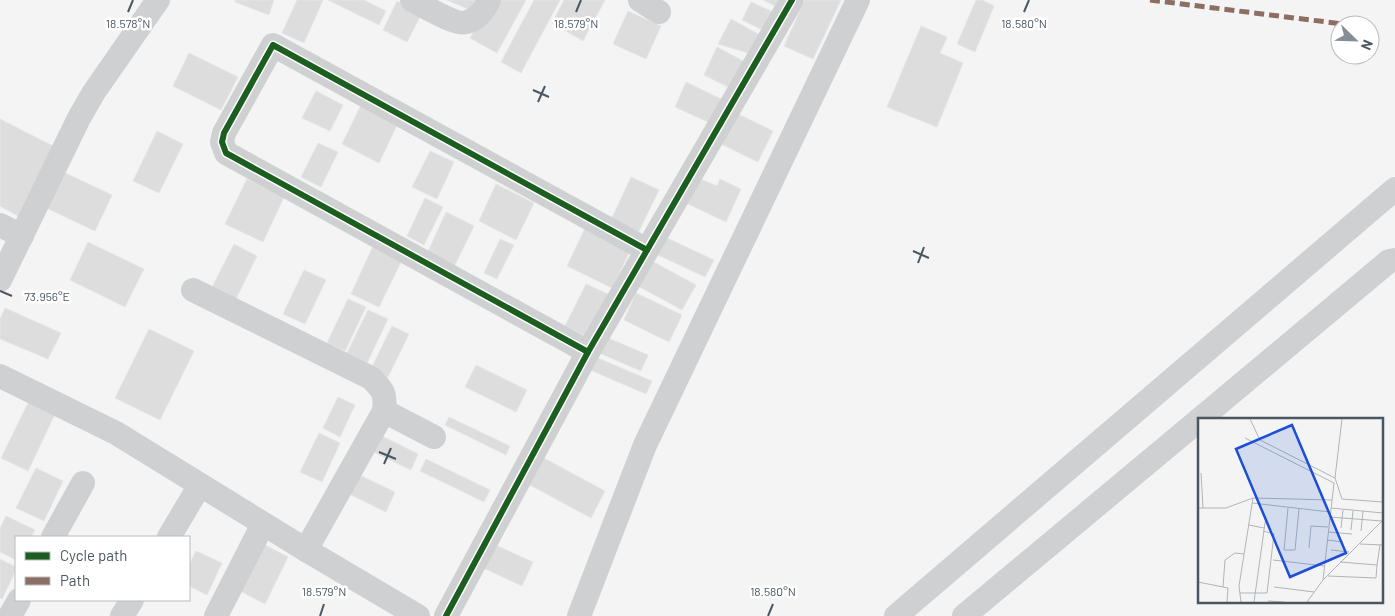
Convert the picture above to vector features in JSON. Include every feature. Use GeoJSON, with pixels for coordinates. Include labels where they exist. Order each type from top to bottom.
{"type":"FeatureCollection","features":[{"type":"Feature","properties":{"kind":"street"},"geometry":{"type":"LineString","coordinates":[[0,280],[86,105],[158,0]]}},
{"type":"Feature","properties":{"kind":"street"},"geometry":{"type":"LineString","coordinates":[[412,0],[454,21],[466,23],[477,17],[489,0]]}},
{"type":"Feature","properties":{"kind":"street"},"geometry":{"type":"LineString","coordinates":[[446,616],[588,352],[792,0]]}},
{"type":"Feature","properties":{"kind":"street"},"geometry":{"type":"LineString","coordinates":[[579,616],[645,445],[858,0]]}},
{"type":"Feature","properties":{"kind":"street"},"geometry":{"type":"LineString","coordinates":[[588,352],[226,153],[222,142],[224,133],[273,45],[647,250]]}},
{"type":"Feature","properties":{"kind":"street"},"geometry":{"type":"LineString","coordinates":[[896,616],[1395,189]]}},
{"type":"Feature","properties":{"kind":"street"},"geometry":{"type":"LineString","coordinates":[[0,226],[22,236]]}},
{"type":"Feature","properties":{"kind":"street"},"geometry":{"type":"LineString","coordinates":[[1201,418],[1389,261],[1395,260]]}},
{"type":"Feature","properties":{"kind":"street"},"geometry":{"type":"LineString","coordinates":[[193,290],[370,378],[379,386],[386,397],[384,411],[306,550]]}},
{"type":"Feature","properties":{"kind":"street"},"geometry":{"type":"LineString","coordinates":[[0,376],[116,433],[405,613]]}},
{"type":"Feature","properties":{"kind":"street"},"geometry":{"type":"LineString","coordinates":[[384,411],[434,436]]}},
{"type":"Feature","properties":{"kind":"street"},"geometry":{"type":"LineString","coordinates":[[964,616],[1198,421]]}},
{"type":"Feature","properties":{"kind":"street"},"geometry":{"type":"LineString","coordinates":[[54,536],[82,483]]}},
{"type":"Feature","properties":{"kind":"street"},"geometry":{"type":"LineString","coordinates":[[170,536],[200,485]]}},
{"type":"Feature","properties":{"kind":"street"},"geometry":{"type":"LineString","coordinates":[[216,616],[263,524]]}},
{"type":"Feature","properties":{"kind":"street"},"geometry":{"type":"LineString","coordinates":[[10,616],[18,601]]}},
{"type":"Feature","properties":{"kind":"street"},"geometry":{"type":"LineString","coordinates":[[122,616],[131,601]]}},
{"type":"Feature","properties":{"kind":"building"},"geometry":{"type":"Polygon","coordinates":[[[235,0],[274,0],[269,15],[235,2],[235,0]]]}},
{"type":"Feature","properties":{"kind":"building"},"geometry":{"type":"Polygon","coordinates":[[[297,0],[323,0],[304,43],[282,33],[297,0]]]}},
{"type":"Feature","properties":{"kind":"building"},"geometry":{"type":"Polygon","coordinates":[[[328,0],[364,0],[386,11],[379,25],[328,0]]]}},
{"type":"Feature","properties":{"kind":"building"},"geometry":{"type":"Polygon","coordinates":[[[447,0],[475,0],[470,10],[447,0]]]}},
{"type":"Feature","properties":{"kind":"building"},"geometry":{"type":"Polygon","coordinates":[[[492,0],[526,0],[497,53],[470,38],[492,0]]]}},
{"type":"Feature","properties":{"kind":"building"},"geometry":{"type":"Polygon","coordinates":[[[534,0],[560,0],[521,73],[501,62],[534,0]]]}},
{"type":"Feature","properties":{"kind":"building"},"geometry":{"type":"Polygon","coordinates":[[[564,0],[605,0],[583,41],[552,23],[564,0]]]}},
{"type":"Feature","properties":{"kind":"building"},"geometry":{"type":"Polygon","coordinates":[[[763,0],[788,0],[783,10],[763,0]]]}},
{"type":"Feature","properties":{"kind":"building"},"geometry":{"type":"Polygon","coordinates":[[[805,0],[841,0],[813,59],[784,46],[805,0]]]}},
{"type":"Feature","properties":{"kind":"building"},"geometry":{"type":"Polygon","coordinates":[[[976,0],[982,0],[994,6],[975,52],[957,44],[976,0]]]}},
{"type":"Feature","properties":{"kind":"building"},"geometry":{"type":"Polygon","coordinates":[[[397,1],[421,15],[407,42],[383,30],[397,1]]]}},
{"type":"Feature","properties":{"kind":"building"},"geometry":{"type":"Polygon","coordinates":[[[751,2],[780,15],[771,34],[742,20],[751,2]]]}},
{"type":"Feature","properties":{"kind":"building"},"geometry":{"type":"Polygon","coordinates":[[[628,11],[661,26],[646,59],[613,44],[628,11]]]}},
{"type":"Feature","properties":{"kind":"building"},"geometry":{"type":"Polygon","coordinates":[[[731,19],[760,35],[748,53],[718,44],[731,19]]]}},
{"type":"Feature","properties":{"kind":"building"},"geometry":{"type":"Polygon","coordinates":[[[921,26],[947,37],[940,53],[963,63],[937,127],[887,107],[921,26]]]}},
{"type":"Feature","properties":{"kind":"building"},"geometry":{"type":"Polygon","coordinates":[[[717,47],[749,64],[736,91],[704,75],[717,47]]]}},
{"type":"Feature","properties":{"kind":"building"},"geometry":{"type":"Polygon","coordinates":[[[189,53],[238,77],[221,110],[173,86],[189,53]]]}},
{"type":"Feature","properties":{"kind":"building"},"geometry":{"type":"Polygon","coordinates":[[[686,82],[723,100],[712,124],[675,107],[686,82]]]}},
{"type":"Feature","properties":{"kind":"building"},"geometry":{"type":"Polygon","coordinates":[[[316,91],[343,105],[330,131],[302,118],[316,91]]]}},
{"type":"Feature","properties":{"kind":"building"},"geometry":{"type":"Polygon","coordinates":[[[361,105],[398,123],[379,163],[342,144],[361,105]]]}},
{"type":"Feature","properties":{"kind":"building"},"geometry":{"type":"Polygon","coordinates":[[[732,111],[773,131],[758,162],[717,142],[732,111]]]}},
{"type":"Feature","properties":{"kind":"building"},"geometry":{"type":"Polygon","coordinates":[[[0,119],[53,146],[18,216],[0,206],[0,119]]]}},
{"type":"Feature","properties":{"kind":"building"},"geometry":{"type":"Polygon","coordinates":[[[157,131],[183,144],[159,193],[133,181],[157,131]]]}},
{"type":"Feature","properties":{"kind":"building"},"geometry":{"type":"Polygon","coordinates":[[[318,143],[338,152],[321,187],[301,177],[318,143]]]}},
{"type":"Feature","properties":{"kind":"building"},"geometry":{"type":"Polygon","coordinates":[[[430,151],[454,162],[437,199],[412,187],[430,151]]]}},
{"type":"Feature","properties":{"kind":"building"},"geometry":{"type":"Polygon","coordinates":[[[59,170],[112,195],[95,231],[42,206],[59,170]]]}},
{"type":"Feature","properties":{"kind":"building"},"geometry":{"type":"Polygon","coordinates":[[[631,177],[659,190],[638,233],[611,220],[631,177]]]}},
{"type":"Feature","properties":{"kind":"building"},"geometry":{"type":"Polygon","coordinates":[[[698,178],[717,186],[720,179],[741,189],[726,222],[686,203],[698,178]]]}},
{"type":"Feature","properties":{"kind":"building"},"geometry":{"type":"Polygon","coordinates":[[[247,179],[284,197],[263,242],[225,224],[247,179]]]}},
{"type":"Feature","properties":{"kind":"building"},"geometry":{"type":"Polygon","coordinates":[[[496,184],[534,203],[516,240],[479,221],[496,184]]]}},
{"type":"Feature","properties":{"kind":"building"},"geometry":{"type":"Polygon","coordinates":[[[425,198],[443,207],[424,245],[407,236],[425,198]]]}},
{"type":"Feature","properties":{"kind":"building"},"geometry":{"type":"Polygon","coordinates":[[[446,212],[474,226],[454,267],[427,254],[446,212]]]}},
{"type":"Feature","properties":{"kind":"building"},"geometry":{"type":"Polygon","coordinates":[[[586,226],[631,249],[612,288],[567,266],[586,226]]]}},
{"type":"Feature","properties":{"kind":"building"},"geometry":{"type":"Polygon","coordinates":[[[665,237],[714,260],[705,277],[656,254],[665,237]]]}},
{"type":"Feature","properties":{"kind":"building"},"geometry":{"type":"Polygon","coordinates":[[[500,239],[514,245],[497,279],[484,273],[500,239]]]}},
{"type":"Feature","properties":{"kind":"building"},"geometry":{"type":"Polygon","coordinates":[[[88,242],[144,269],[125,307],[70,280],[88,242]]]}},
{"type":"Feature","properties":{"kind":"building"},"geometry":{"type":"Polygon","coordinates":[[[234,244],[257,256],[235,301],[211,289],[234,244]]]}},
{"type":"Feature","properties":{"kind":"building"},"geometry":{"type":"Polygon","coordinates":[[[373,246],[402,260],[379,307],[351,294],[373,246]]]}},
{"type":"Feature","properties":{"kind":"building"},"geometry":{"type":"Polygon","coordinates":[[[652,261],[696,285],[682,310],[638,286],[652,261]]]}},
{"type":"Feature","properties":{"kind":"building"},"geometry":{"type":"Polygon","coordinates":[[[304,270],[326,280],[305,324],[283,314],[304,270]]]}},
{"type":"Feature","properties":{"kind":"building"},"geometry":{"type":"Polygon","coordinates":[[[586,284],[610,295],[589,338],[565,326],[586,284]]]}},
{"type":"Feature","properties":{"kind":"building"},"geometry":{"type":"Polygon","coordinates":[[[636,293],[682,315],[669,342],[624,320],[636,293]]]}},
{"type":"Feature","properties":{"kind":"building"},"geometry":{"type":"Polygon","coordinates":[[[348,299],[366,307],[345,351],[327,343],[348,299]]]}},
{"type":"Feature","properties":{"kind":"building"},"geometry":{"type":"Polygon","coordinates":[[[5,308],[61,333],[48,359],[0,339],[0,319],[5,308]]]}},
{"type":"Feature","properties":{"kind":"building"},"geometry":{"type":"Polygon","coordinates":[[[368,310],[388,319],[367,363],[347,353],[368,310]]]}},
{"type":"Feature","properties":{"kind":"building"},"geometry":{"type":"Polygon","coordinates":[[[392,326],[409,334],[388,377],[371,369],[392,326]]]}},
{"type":"Feature","properties":{"kind":"building"},"geometry":{"type":"Polygon","coordinates":[[[149,329],[194,351],[160,420],[115,398],[149,329]]]}},
{"type":"Feature","properties":{"kind":"building"},"geometry":{"type":"Polygon","coordinates":[[[606,337],[648,355],[641,371],[599,353],[606,337]]]}},
{"type":"Feature","properties":{"kind":"building"},"geometry":{"type":"Polygon","coordinates":[[[593,356],[652,381],[646,394],[588,369],[593,356]]]}},
{"type":"Feature","properties":{"kind":"building"},"geometry":{"type":"Polygon","coordinates":[[[476,365],[527,390],[516,412],[465,387],[476,365]]]}},
{"type":"Feature","properties":{"kind":"building"},"geometry":{"type":"Polygon","coordinates":[[[338,397],[355,405],[340,437],[323,428],[338,397]]]}},
{"type":"Feature","properties":{"kind":"building"},"geometry":{"type":"Polygon","coordinates":[[[29,401],[55,414],[28,471],[1,458],[29,401]]]}},
{"type":"Feature","properties":{"kind":"building"},"geometry":{"type":"Polygon","coordinates":[[[449,417],[510,446],[506,455],[445,425],[449,417]]]}},
{"type":"Feature","properties":{"kind":"building"},"geometry":{"type":"Polygon","coordinates":[[[372,431],[418,454],[411,470],[365,448],[372,431]]]}},
{"type":"Feature","properties":{"kind":"building"},"geometry":{"type":"Polygon","coordinates":[[[319,433],[340,443],[322,482],[300,472],[319,433]]]}},
{"type":"Feature","properties":{"kind":"building"},"geometry":{"type":"Polygon","coordinates":[[[542,457],[605,491],[591,518],[528,484],[542,457]]]}},
{"type":"Feature","properties":{"kind":"building"},"geometry":{"type":"Polygon","coordinates":[[[426,459],[490,490],[484,502],[420,471],[426,459]]]}},
{"type":"Feature","properties":{"kind":"building"},"geometry":{"type":"Polygon","coordinates":[[[36,468],[63,481],[44,521],[16,508],[36,468]]]}},
{"type":"Feature","properties":{"kind":"building"},"geometry":{"type":"Polygon","coordinates":[[[353,472],[395,492],[386,512],[343,491],[353,472]]]}},
{"type":"Feature","properties":{"kind":"building"},"geometry":{"type":"Polygon","coordinates":[[[6,516],[35,530],[32,536],[15,536],[15,560],[0,552],[0,529],[6,516]]]}},
{"type":"Feature","properties":{"kind":"building"},"geometry":{"type":"Polygon","coordinates":[[[263,544],[288,557],[265,604],[240,591],[263,544]]]}},
{"type":"Feature","properties":{"kind":"building"},"geometry":{"type":"Polygon","coordinates":[[[493,544],[533,562],[522,586],[481,567],[493,544]]]}},
{"type":"Feature","properties":{"kind":"building"},"geometry":{"type":"Polygon","coordinates":[[[196,551],[222,563],[207,595],[190,586],[190,563],[196,551]]]}},
{"type":"Feature","properties":{"kind":"building"},"geometry":{"type":"Polygon","coordinates":[[[0,559],[15,566],[15,572],[2,599],[0,598],[0,559]]]}},
{"type":"Feature","properties":{"kind":"marked path"},"geometry":{"type":"LineString","coordinates":[[1150,0],[1330,22]]}},
{"type":"Feature","properties":{"kind":"cycle path"},"geometry":{"type":"LineString","coordinates":[[446,616],[588,352],[792,0]]}},
{"type":"Feature","properties":{"kind":"cycle path"},"geometry":{"type":"LineString","coordinates":[[588,352],[226,153],[222,142],[224,133],[273,45],[647,250]]}}]}
